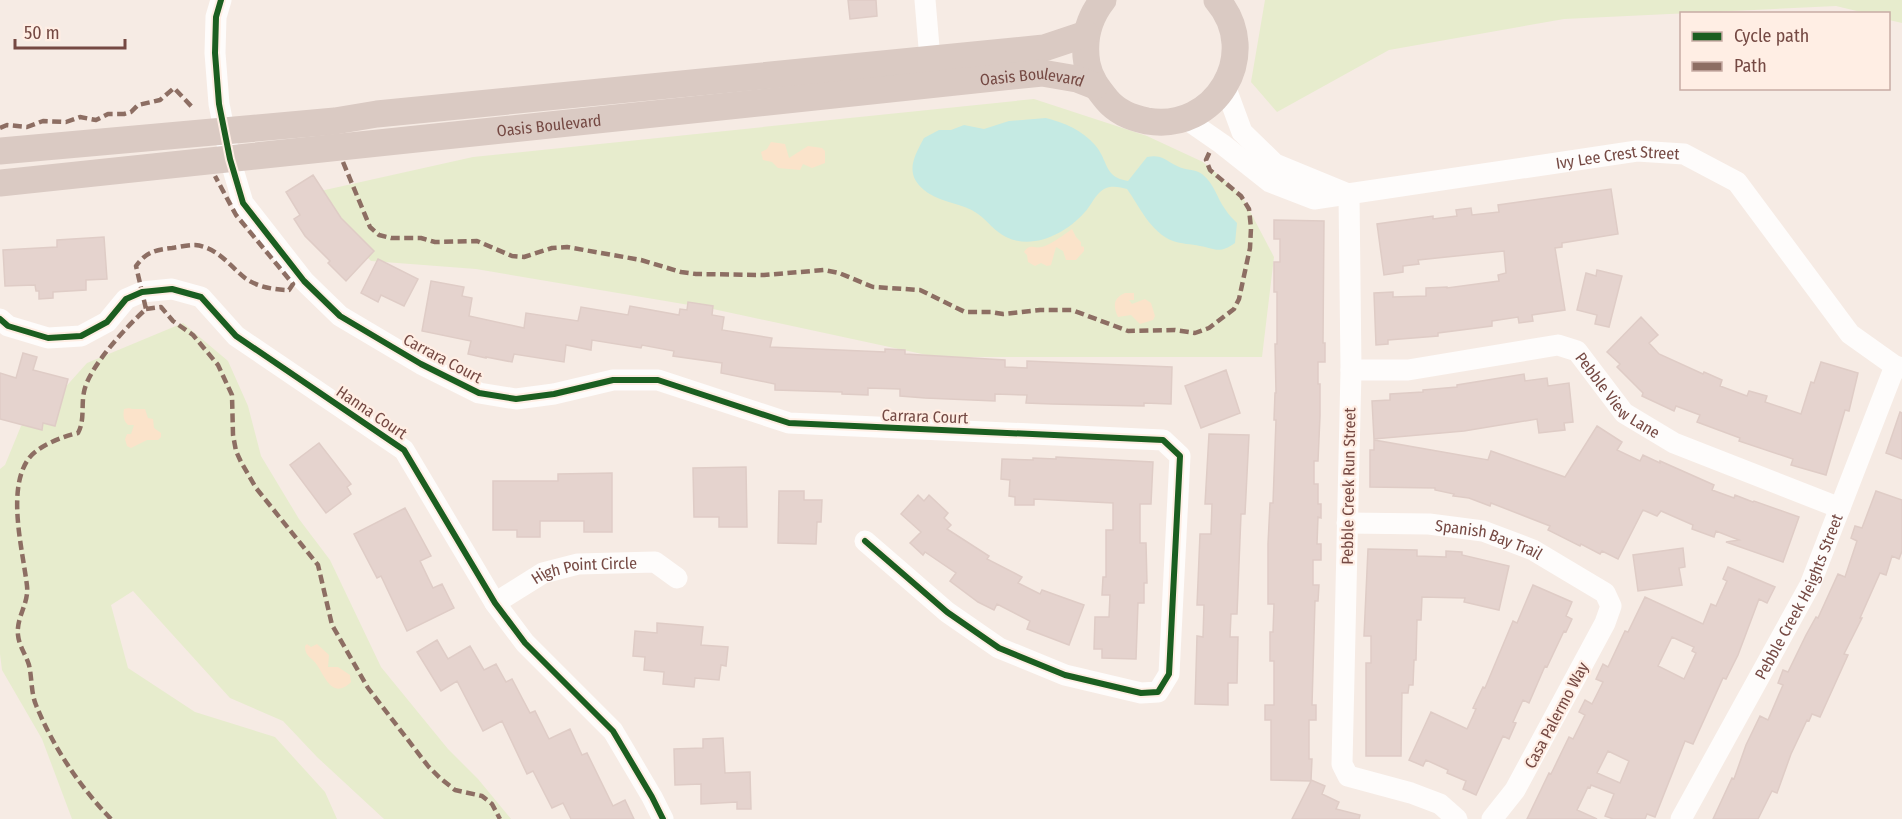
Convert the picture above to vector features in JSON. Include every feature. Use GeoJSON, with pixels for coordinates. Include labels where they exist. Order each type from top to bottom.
{"type":"FeatureCollection","features":[{"type":"Feature","properties":{"kind":"main road","name":"Oasis Boulevard"},"geometry":{"type":"LineString","coordinates":[[1103,0],[1095,10],[1086,34],[1085,52],[1088,70],[1095,86],[1112,106],[1135,119],[1161,123],[1186,119],[1209,106],[1225,86],[1236,52],[1235,0]]}},
{"type":"Feature","properties":{"kind":"main road","name":"Oasis Boulevard"},"geometry":{"type":"LineString","coordinates":[[1217,0],[1225,10],[1234,34]]}},
{"type":"Feature","properties":{"kind":"main road","name":"Oasis Boulevard"},"geometry":{"type":"LineString","coordinates":[[0,151],[335,121],[377,114],[1044,48],[1086,34]]}},
{"type":"Feature","properties":{"kind":"main road","name":"Oasis Boulevard"},"geometry":{"type":"LineString","coordinates":[[0,183],[1042,73],[1077,79],[1095,86]]}},
{"type":"Feature","properties":{"kind":"street","name":"Carrara Court"},"geometry":{"type":"LineString","coordinates":[[221,0],[216,17],[215,53],[219,104],[230,159],[243,203],[304,281],[340,316],[421,364],[479,393],[516,399],[554,394],[613,380],[658,380],[789,423],[1163,440],[1180,456],[1169,674],[1158,692],[1141,693],[1065,675],[999,648],[947,612],[866,541]]}},
{"type":"Feature","properties":{"kind":"street"},"geometry":{"type":"LineString","coordinates":[[925,0],[930,59]]}},
{"type":"Feature","properties":{"kind":"street"},"geometry":{"type":"LineString","coordinates":[[1225,86],[1242,132],[1275,164],[1349,194]]}},
{"type":"Feature","properties":{"kind":"street","name":"Ivy Lee Crest Street"},"geometry":{"type":"LineString","coordinates":[[1186,119],[1270,182],[1314,199],[1637,151],[1684,154],[1737,182],[1850,334],[1898,367]]}},
{"type":"Feature","properties":{"kind":"street","name":"Pebble Creek Run Street"},"geometry":{"type":"LineString","coordinates":[[1349,194],[1351,370],[1342,764],[1348,776],[1411,793],[1440,804],[1457,819]]}},
{"type":"Feature","properties":{"kind":"street","name":"Hanna Court"},"geometry":{"type":"LineString","coordinates":[[0,319],[8,326],[48,338],[81,336],[107,322],[126,299],[142,292],[172,289],[201,297],[236,336],[404,450],[495,603],[525,643],[613,731],[663,819]]}},
{"type":"Feature","properties":{"kind":"street","name":"Pebble View Lane"},"geometry":{"type":"LineString","coordinates":[[1351,370],[1408,370],[1558,345],[1576,351],[1624,414],[1674,443],[1840,508]]}},
{"type":"Feature","properties":{"kind":"street","name":"Pebble Creek Heights Street"},"geometry":{"type":"LineString","coordinates":[[1681,819],[1810,585],[1898,367]]}},
{"type":"Feature","properties":{"kind":"street","name":"Spanish Bay Trail"},"geometry":{"type":"LineString","coordinates":[[1347,523],[1429,525],[1483,531],[1533,550],[1605,593],[1611,606]]}},
{"type":"Feature","properties":{"kind":"street","name":"High Point Circle"},"geometry":{"type":"LineString","coordinates":[[495,603],[543,573],[578,564],[655,562],[677,578]]}},
{"type":"Feature","properties":{"kind":"street","name":"Casa Palermo Way"},"geometry":{"type":"LineString","coordinates":[[1492,819],[1515,790],[1605,623],[1611,606]]}},
{"type":"Feature","properties":{"kind":"green space"},"geometry":{"type":"Polygon","coordinates":[[[1265,0],[1902,0],[1902,23],[1890,20],[1890,12],[1861,12],[1836,6],[1680,12],[1564,19],[1389,50],[1277,112],[1251,82],[1265,0]]]}},
{"type":"Feature","properties":{"kind":"green space"},"geometry":{"type":"Polygon","coordinates":[[[1034,99],[1147,136],[1203,162],[1241,194],[1274,257],[1262,357],[936,357],[713,309],[476,269],[371,261],[307,194],[473,157],[1034,99]]]}},
{"type":"Feature","properties":{"kind":"green space"},"geometry":{"type":"Polygon","coordinates":[[[183,323],[228,361],[248,406],[261,456],[299,519],[330,560],[381,667],[448,749],[478,779],[511,819],[384,819],[317,757],[283,721],[230,698],[133,591],[111,605],[128,668],[195,712],[275,737],[325,792],[337,819],[72,819],[42,739],[2,670],[0,654],[0,469],[5,465],[21,426],[53,401],[87,363],[183,323]]]}},
{"type":"Feature","properties":{"kind":"sand"},"geometry":{"type":"Polygon","coordinates":[[[771,142],[785,144],[789,158],[808,146],[822,148],[825,151],[825,163],[812,168],[803,164],[800,170],[778,168],[772,162],[763,160],[761,152],[767,149],[771,142]]]}},
{"type":"Feature","properties":{"kind":"sand"},"geometry":{"type":"Polygon","coordinates":[[[1072,229],[1081,242],[1081,246],[1084,247],[1084,251],[1076,260],[1066,260],[1063,251],[1056,247],[1051,265],[1041,263],[1035,266],[1028,262],[1024,252],[1028,248],[1044,246],[1072,229]]]}},
{"type":"Feature","properties":{"kind":"sand"},"geometry":{"type":"Polygon","coordinates":[[[1125,293],[1134,293],[1134,300],[1129,300],[1132,304],[1145,299],[1151,303],[1155,316],[1153,320],[1140,324],[1131,315],[1118,317],[1115,303],[1118,297],[1125,293]]]}},
{"type":"Feature","properties":{"kind":"sand"},"geometry":{"type":"Polygon","coordinates":[[[124,409],[145,409],[148,418],[153,419],[154,428],[161,433],[158,440],[147,440],[131,448],[127,446],[125,439],[127,434],[131,434],[134,425],[128,425],[124,420],[124,409]]]}},
{"type":"Feature","properties":{"kind":"sand"},"geometry":{"type":"Polygon","coordinates":[[[307,644],[311,647],[317,644],[329,655],[328,667],[338,667],[350,675],[351,682],[339,689],[330,685],[306,652],[307,644]]]}},
{"type":"Feature","properties":{"kind":"water"},"geometry":{"type":"Polygon","coordinates":[[[1046,118],[1085,135],[1095,145],[1110,172],[1120,179],[1128,181],[1147,157],[1152,156],[1159,157],[1180,168],[1202,174],[1212,186],[1226,211],[1237,223],[1235,243],[1218,250],[1173,241],[1158,232],[1127,189],[1118,187],[1101,191],[1076,221],[1058,233],[1038,241],[1016,241],[1002,235],[972,210],[928,193],[920,187],[913,174],[912,167],[916,153],[924,138],[939,130],[951,130],[964,125],[984,129],[1009,121],[1046,118]]]}},
{"type":"Feature","properties":{"kind":"building"},"geometry":{"type":"Polygon","coordinates":[[[848,0],[876,0],[877,16],[850,19],[848,0]]]}},
{"type":"Feature","properties":{"kind":"building"},"geometry":{"type":"Polygon","coordinates":[[[313,175],[341,218],[374,251],[346,281],[305,236],[294,219],[300,215],[286,192],[313,175]]]}},
{"type":"Feature","properties":{"kind":"building"},"geometry":{"type":"Polygon","coordinates":[[[1611,189],[1618,234],[1562,243],[1562,247],[1555,248],[1565,310],[1532,315],[1533,321],[1519,323],[1518,317],[1492,321],[1492,326],[1438,333],[1438,336],[1388,340],[1388,344],[1376,345],[1374,293],[1393,292],[1393,297],[1426,296],[1426,288],[1447,288],[1499,281],[1498,275],[1506,273],[1504,251],[1418,260],[1419,264],[1403,266],[1403,272],[1384,275],[1377,224],[1433,216],[1433,219],[1457,216],[1456,210],[1471,208],[1472,215],[1499,212],[1498,205],[1611,189]]]}},
{"type":"Feature","properties":{"kind":"building"},"geometry":{"type":"Polygon","coordinates":[[[1274,220],[1324,221],[1323,343],[1325,343],[1325,362],[1318,362],[1320,416],[1318,461],[1314,461],[1314,484],[1318,484],[1318,504],[1321,504],[1317,544],[1321,544],[1321,560],[1313,560],[1313,585],[1319,585],[1318,601],[1315,601],[1312,705],[1316,705],[1316,720],[1309,720],[1309,759],[1312,759],[1311,780],[1325,786],[1322,794],[1339,802],[1336,809],[1360,815],[1359,819],[1292,819],[1311,781],[1271,780],[1271,720],[1265,720],[1265,705],[1274,705],[1274,661],[1270,661],[1270,632],[1273,632],[1274,604],[1268,604],[1268,544],[1270,503],[1273,503],[1276,420],[1274,420],[1277,292],[1274,292],[1274,262],[1280,262],[1280,239],[1274,239],[1274,220]]]}},
{"type":"Feature","properties":{"kind":"building"},"geometry":{"type":"Polygon","coordinates":[[[104,237],[107,279],[86,280],[86,290],[53,292],[53,298],[39,299],[39,291],[36,291],[35,285],[5,286],[3,250],[57,247],[57,240],[104,237]]]}},
{"type":"Feature","properties":{"kind":"building"},"geometry":{"type":"Polygon","coordinates":[[[378,259],[418,279],[404,306],[381,295],[378,302],[361,293],[378,259]]]}},
{"type":"Feature","properties":{"kind":"building"},"geometry":{"type":"Polygon","coordinates":[[[1597,270],[1622,276],[1609,327],[1595,324],[1597,315],[1577,310],[1586,273],[1596,276],[1597,270]]]}},
{"type":"Feature","properties":{"kind":"building"},"geometry":{"type":"Polygon","coordinates":[[[431,281],[464,287],[462,296],[472,298],[469,316],[524,328],[526,313],[578,321],[581,307],[628,315],[630,306],[679,315],[680,309],[687,310],[688,302],[713,306],[712,315],[724,317],[722,330],[772,338],[770,347],[885,352],[885,349],[905,350],[905,354],[1005,360],[1005,367],[1027,368],[1027,361],[1172,367],[1171,404],[1144,403],[1144,406],[1026,403],[1027,395],[995,394],[995,401],[925,398],[900,396],[900,389],[868,388],[868,395],[775,390],[775,384],[721,373],[722,363],[673,356],[674,351],[642,345],[641,348],[592,340],[591,350],[566,345],[564,362],[514,354],[512,362],[486,358],[468,354],[471,341],[422,331],[431,281]]]}},
{"type":"Feature","properties":{"kind":"building"},"geometry":{"type":"Polygon","coordinates":[[[1641,317],[1658,335],[1649,343],[1659,354],[1722,380],[1720,386],[1747,396],[1749,391],[1767,396],[1765,402],[1801,414],[1811,382],[1814,383],[1821,362],[1858,373],[1849,411],[1845,410],[1826,475],[1791,465],[1793,459],[1739,441],[1740,438],[1697,422],[1700,415],[1676,406],[1674,411],[1642,396],[1643,393],[1617,367],[1620,364],[1607,352],[1641,317]]]}},
{"type":"Feature","properties":{"kind":"building"},"geometry":{"type":"Polygon","coordinates":[[[23,353],[37,357],[33,370],[68,379],[55,426],[43,423],[42,430],[0,419],[0,373],[16,378],[23,353]]]}},
{"type":"Feature","properties":{"kind":"building"},"geometry":{"type":"Polygon","coordinates":[[[1226,370],[1240,413],[1201,428],[1185,386],[1226,370]]]}},
{"type":"Feature","properties":{"kind":"building"},"geometry":{"type":"Polygon","coordinates":[[[1524,374],[1525,381],[1547,378],[1548,386],[1569,383],[1573,422],[1564,423],[1565,430],[1539,433],[1537,419],[1464,431],[1374,439],[1372,401],[1390,400],[1390,394],[1457,387],[1457,385],[1524,374]]]}},
{"type":"Feature","properties":{"kind":"building"},"geometry":{"type":"Polygon","coordinates":[[[1900,412],[1902,413],[1902,459],[1886,453],[1900,412]]]}},
{"type":"Feature","properties":{"kind":"building"},"geometry":{"type":"Polygon","coordinates":[[[1597,426],[1622,442],[1617,450],[1640,461],[1643,455],[1714,485],[1712,490],[1734,498],[1735,495],[1799,517],[1783,562],[1726,542],[1739,540],[1716,531],[1714,537],[1692,529],[1693,525],[1661,511],[1657,516],[1643,510],[1618,559],[1602,551],[1600,554],[1581,544],[1580,546],[1548,530],[1550,526],[1491,503],[1490,506],[1469,498],[1453,496],[1454,494],[1435,490],[1435,488],[1370,487],[1370,450],[1374,450],[1374,440],[1488,460],[1491,451],[1565,477],[1597,426]]]}},
{"type":"Feature","properties":{"kind":"building"},"geometry":{"type":"Polygon","coordinates":[[[1209,434],[1249,435],[1245,514],[1241,514],[1237,614],[1231,614],[1230,637],[1238,637],[1237,683],[1228,683],[1228,705],[1195,704],[1197,636],[1203,637],[1204,605],[1197,605],[1200,534],[1211,534],[1212,504],[1205,504],[1209,434]]]}},
{"type":"Feature","properties":{"kind":"building"},"geometry":{"type":"Polygon","coordinates":[[[319,443],[351,484],[347,487],[351,494],[326,513],[290,465],[319,443]]]}},
{"type":"Feature","properties":{"kind":"building"},"geometry":{"type":"Polygon","coordinates":[[[1056,457],[1153,462],[1151,504],[1140,504],[1140,543],[1146,543],[1147,583],[1144,583],[1144,603],[1138,603],[1136,659],[1102,658],[1102,649],[1094,649],[1095,617],[1109,617],[1110,595],[1102,595],[1103,577],[1106,577],[1106,530],[1113,530],[1113,503],[1034,499],[1034,505],[1015,505],[1015,497],[1009,496],[1010,480],[1001,479],[1002,459],[1033,460],[1033,458],[1056,459],[1056,457]]]}},
{"type":"Feature","properties":{"kind":"building"},"geometry":{"type":"Polygon","coordinates":[[[746,467],[747,527],[719,527],[719,517],[694,517],[693,468],[746,467]]]}},
{"type":"Feature","properties":{"kind":"building"},"geometry":{"type":"Polygon","coordinates":[[[612,473],[612,532],[584,532],[584,521],[540,521],[540,537],[517,537],[517,530],[493,530],[493,481],[558,481],[558,474],[612,473]]]}},
{"type":"Feature","properties":{"kind":"building"},"geometry":{"type":"Polygon","coordinates":[[[779,491],[804,491],[804,500],[822,500],[821,522],[817,522],[816,544],[778,543],[779,491]]]}},
{"type":"Feature","properties":{"kind":"building"},"geometry":{"type":"Polygon","coordinates":[[[1876,491],[1902,500],[1902,551],[1899,559],[1892,556],[1886,575],[1880,573],[1860,618],[1862,618],[1844,654],[1848,655],[1820,717],[1812,714],[1809,721],[1807,720],[1791,754],[1777,793],[1772,791],[1758,819],[1713,819],[1732,778],[1734,779],[1746,745],[1760,716],[1768,720],[1783,685],[1778,683],[1783,670],[1788,672],[1816,617],[1818,618],[1838,574],[1845,577],[1857,541],[1851,538],[1855,526],[1862,528],[1876,491]]]}},
{"type":"Feature","properties":{"kind":"building"},"geometry":{"type":"Polygon","coordinates":[[[918,495],[924,501],[929,495],[948,513],[944,518],[951,525],[947,529],[989,556],[987,559],[1022,577],[1018,583],[1040,594],[1042,590],[1084,605],[1069,645],[1027,629],[1030,621],[997,604],[994,610],[978,602],[950,581],[956,573],[925,552],[923,555],[910,543],[921,532],[901,514],[918,495]]]}},
{"type":"Feature","properties":{"kind":"building"},"geometry":{"type":"Polygon","coordinates":[[[405,508],[431,556],[420,561],[433,588],[442,584],[454,608],[407,631],[381,576],[377,578],[354,534],[405,508]]]}},
{"type":"Feature","properties":{"kind":"building"},"geometry":{"type":"Polygon","coordinates":[[[1683,548],[1685,567],[1679,568],[1682,585],[1638,591],[1633,555],[1683,548]]]}},
{"type":"Feature","properties":{"kind":"building"},"geometry":{"type":"Polygon","coordinates":[[[1368,549],[1417,550],[1417,556],[1446,557],[1446,551],[1462,552],[1462,555],[1509,566],[1499,610],[1464,602],[1465,598],[1422,597],[1421,620],[1417,620],[1413,685],[1409,685],[1408,693],[1402,693],[1401,756],[1366,756],[1366,663],[1371,663],[1371,636],[1364,636],[1368,549]]]}},
{"type":"Feature","properties":{"kind":"building"},"geometry":{"type":"Polygon","coordinates":[[[1728,567],[1775,587],[1767,603],[1759,599],[1738,655],[1726,679],[1723,678],[1693,744],[1685,741],[1655,817],[1647,814],[1645,819],[1613,819],[1605,816],[1614,794],[1591,785],[1577,810],[1597,819],[1527,819],[1569,737],[1573,739],[1585,715],[1579,712],[1585,700],[1592,704],[1603,682],[1596,679],[1603,664],[1608,667],[1645,597],[1703,624],[1711,604],[1716,606],[1727,581],[1723,579],[1728,567]],[[1672,637],[1658,666],[1684,679],[1696,653],[1692,651],[1694,647],[1672,637]],[[1608,751],[1597,773],[1620,783],[1629,761],[1608,751]]]}},
{"type":"Feature","properties":{"kind":"building"},"geometry":{"type":"Polygon","coordinates":[[[1533,585],[1572,602],[1566,616],[1572,619],[1547,667],[1545,666],[1529,703],[1523,700],[1513,722],[1516,723],[1509,739],[1503,736],[1476,795],[1463,789],[1466,781],[1447,773],[1448,770],[1426,760],[1423,766],[1409,760],[1431,712],[1467,729],[1476,709],[1473,708],[1483,687],[1485,688],[1513,621],[1517,623],[1533,585]]]}},
{"type":"Feature","properties":{"kind":"building"},"geometry":{"type":"Polygon","coordinates":[[[657,623],[703,627],[701,645],[728,647],[726,666],[721,665],[719,680],[695,678],[694,687],[663,684],[664,672],[644,670],[645,657],[633,656],[635,631],[657,633],[657,623]]]}},
{"type":"Feature","properties":{"kind":"building"},"geometry":{"type":"Polygon","coordinates":[[[437,640],[448,659],[470,646],[484,670],[496,664],[506,682],[512,679],[530,713],[535,711],[549,739],[570,729],[582,755],[587,753],[613,806],[625,800],[634,819],[571,819],[563,803],[552,808],[533,771],[527,774],[502,721],[483,731],[457,681],[441,691],[417,652],[437,640]]]}},
{"type":"Feature","properties":{"kind":"building"},"geometry":{"type":"Polygon","coordinates":[[[723,738],[725,773],[750,772],[751,809],[737,809],[737,802],[701,804],[701,784],[675,785],[674,749],[703,748],[703,739],[723,738]]]}},
{"type":"Feature","properties":{"kind":"marked path"},"geometry":{"type":"LineString","coordinates":[[0,128],[7,125],[27,127],[43,121],[66,122],[80,117],[96,120],[108,114],[124,114],[131,112],[138,105],[160,100],[174,88],[193,108]]}},
{"type":"Feature","properties":{"kind":"marked path"},"geometry":{"type":"LineString","coordinates":[[343,162],[370,227],[379,235],[391,238],[421,238],[435,242],[477,241],[512,256],[524,257],[552,248],[567,247],[641,260],[696,274],[764,275],[824,270],[839,273],[873,287],[920,290],[965,312],[1003,314],[1040,310],[1072,310],[1128,331],[1175,330],[1195,333],[1209,328],[1234,309],[1239,299],[1250,248],[1249,209],[1241,196],[1210,170],[1206,160],[1211,149]]}},
{"type":"Feature","properties":{"kind":"marked path"},"geometry":{"type":"LineString","coordinates":[[111,819],[68,766],[34,700],[29,665],[18,635],[27,593],[18,522],[18,489],[27,461],[36,451],[50,443],[78,433],[84,392],[93,371],[119,336],[146,309],[136,266],[151,252],[184,246],[203,246],[222,257],[255,284],[272,289],[289,290],[293,284],[236,215],[215,176]]}},
{"type":"Feature","properties":{"kind":"marked path"},"geometry":{"type":"LineString","coordinates":[[146,309],[161,307],[173,321],[193,335],[218,365],[232,395],[233,435],[241,462],[256,488],[318,565],[332,625],[368,688],[428,766],[440,778],[455,790],[482,796],[492,804],[500,819]]}},
{"type":"Feature","properties":{"kind":"cycle path"},"geometry":{"type":"LineString","coordinates":[[221,0],[216,17],[215,53],[219,104],[230,159],[243,203],[304,281],[340,316],[421,364],[479,393],[516,399],[554,394],[613,380],[658,380],[789,423],[1163,440],[1180,456],[1169,674],[1158,692],[1141,693],[1065,675],[999,648],[947,612],[865,541]]}},
{"type":"Feature","properties":{"kind":"cycle path"},"geometry":{"type":"LineString","coordinates":[[0,319],[8,326],[48,338],[81,336],[107,322],[126,299],[142,292],[172,289],[201,297],[236,336],[404,450],[495,603],[525,643],[613,731],[663,819]]}}]}
